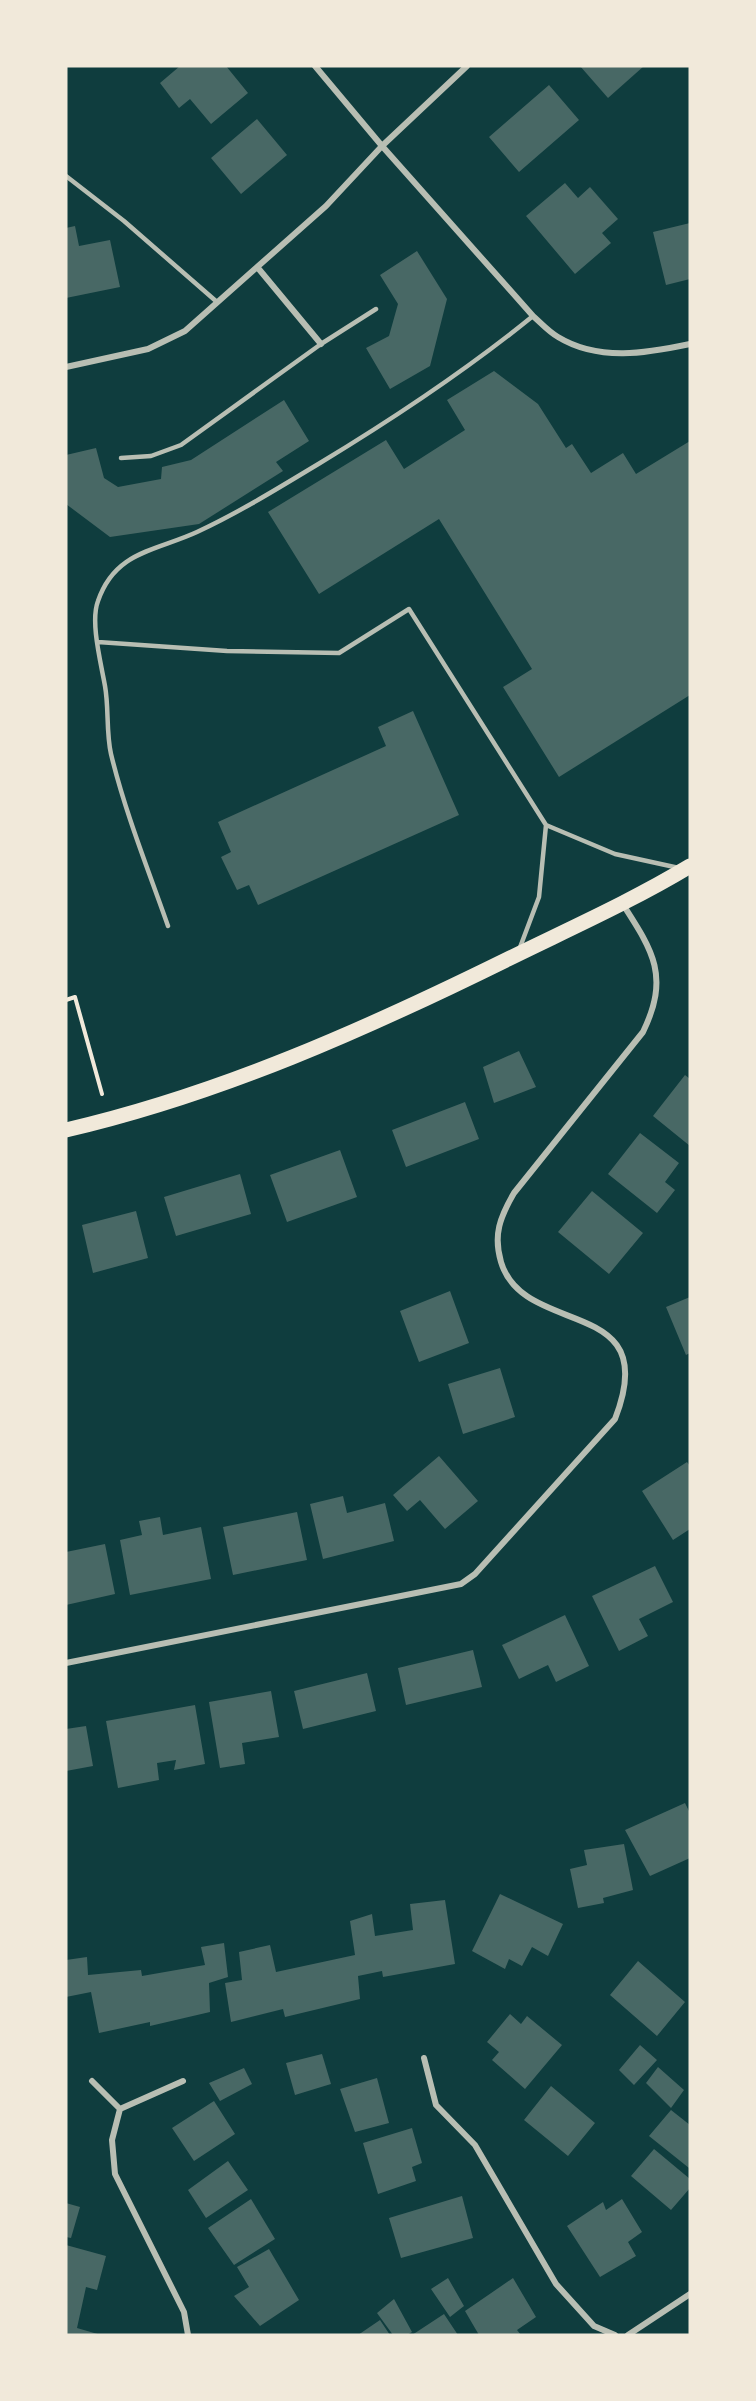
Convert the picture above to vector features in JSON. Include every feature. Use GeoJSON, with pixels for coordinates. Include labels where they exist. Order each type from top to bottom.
{"type":"FeatureCollection","features":[{"type":"Feature","properties":{"kind":"main road"},"geometry":{"type":"LineString","coordinates":[[66,1130],[109,1120],[261,1071],[391,1017],[622,903],[687,868]]}},
{"type":"Feature","properties":{"kind":"street"},"geometry":{"type":"LineString","coordinates":[[315,66],[382,146],[533,316],[558,337],[584,348],[618,354],[650,352],[690,344]]}},
{"type":"Feature","properties":{"kind":"street"},"geometry":{"type":"LineString","coordinates":[[66,367],[148,349],[185,331],[326,206],[382,146],[467,66]]}},
{"type":"Feature","properties":{"kind":"street"},"geometry":{"type":"LineString","coordinates":[[258,268],[321,344]]}},
{"type":"Feature","properties":{"kind":"street"},"geometry":{"type":"LineString","coordinates":[[66,1663],[461,1584],[474,1574],[615,1419],[625,1392],[625,1365],[612,1339],[590,1323],[551,1309],[523,1294],[505,1274],[496,1246],[499,1220],[514,1193],[643,1032],[654,1008],[658,977],[648,943],[622,903]]}},
{"type":"Feature","properties":{"kind":"street"},"geometry":{"type":"LineString","coordinates":[[424,2058],[436,2105],[475,2145],[556,2284],[594,2326],[615,2335]]}},
{"type":"Feature","properties":{"kind":"street"},"geometry":{"type":"LineString","coordinates":[[92,2081],[120,2109]]}},
{"type":"Feature","properties":{"kind":"street"},"geometry":{"type":"LineString","coordinates":[[120,2109],[183,2081]]}},
{"type":"Feature","properties":{"kind":"street"},"geometry":{"type":"LineString","coordinates":[[120,2109],[112,2140],[115,2174],[184,2312],[188,2335]]}},
{"type":"Feature","properties":{"kind":"street"},"geometry":{"type":"LineString","coordinates":[[628,2335],[690,2294]]}},
{"type":"Feature","properties":{"kind":"lane"},"geometry":{"type":"LineString","coordinates":[[66,176],[124,221],[217,302]]}},
{"type":"Feature","properties":{"kind":"lane"},"geometry":{"type":"LineString","coordinates":[[121,458],[151,456],[181,445],[321,344],[376,309]]}},
{"type":"Feature","properties":{"kind":"lane"},"geometry":{"type":"LineString","coordinates":[[168,926],[126,807],[110,751],[110,710],[98,642],[97,603],[108,576],[130,558],[197,532],[250,505],[409,409],[474,364],[533,316]]}},
{"type":"Feature","properties":{"kind":"lane"},"geometry":{"type":"LineString","coordinates":[[98,642],[227,651],[339,653],[409,609],[546,825],[615,854],[687,868]]}},
{"type":"Feature","properties":{"kind":"lane"},"geometry":{"type":"LineString","coordinates":[[517,955],[538,897],[546,825]]}},
{"type":"Feature","properties":{"kind":"path"},"geometry":{"type":"LineString","coordinates":[[66,1000],[75,997],[109,1120]]}},
{"type":"Feature","properties":{"kind":"building"},"geometry":{"type":"Polygon","coordinates":[[[180,66],[226,66],[248,93],[211,124],[190,99],[179,108],[160,83],[180,66]]]}},
{"type":"Feature","properties":{"kind":"building"},"geometry":{"type":"Polygon","coordinates":[[[580,66],[644,66],[608,98],[580,66]]]}},
{"type":"Feature","properties":{"kind":"building"},"geometry":{"type":"Polygon","coordinates":[[[549,85],[579,120],[519,172],[489,137],[549,85]]]}},
{"type":"Feature","properties":{"kind":"building"},"geometry":{"type":"Polygon","coordinates":[[[257,119],[287,155],[241,194],[211,158],[257,119]]]}},
{"type":"Feature","properties":{"kind":"building"},"geometry":{"type":"Polygon","coordinates":[[[565,183],[578,198],[590,187],[618,219],[602,233],[611,243],[575,274],[526,216],[565,183]]]}},
{"type":"Feature","properties":{"kind":"building"},"geometry":{"type":"Polygon","coordinates":[[[690,223],[690,279],[666,285],[653,232],[690,223]]]}},
{"type":"Feature","properties":{"kind":"building"},"geometry":{"type":"Polygon","coordinates":[[[75,226],[79,246],[110,240],[120,287],[66,298],[66,228],[75,226]]]}},
{"type":"Feature","properties":{"kind":"building"},"geometry":{"type":"Polygon","coordinates":[[[417,251],[447,299],[430,366],[390,389],[366,348],[389,336],[398,304],[380,275],[417,251]]]}},
{"type":"Feature","properties":{"kind":"building"},"geometry":{"type":"Polygon","coordinates":[[[494,371],[538,404],[566,448],[572,444],[591,473],[623,453],[636,474],[690,441],[690,695],[559,777],[503,687],[532,669],[439,519],[319,594],[268,512],[386,440],[404,469],[465,430],[447,400],[494,371]]]}},
{"type":"Feature","properties":{"kind":"building"},"geometry":{"type":"Polygon","coordinates":[[[284,400],[309,441],[276,462],[283,471],[199,524],[110,537],[66,504],[66,455],[96,448],[104,478],[118,487],[161,479],[162,467],[191,460],[284,400]]]}},
{"type":"Feature","properties":{"kind":"building"},"geometry":{"type":"Polygon","coordinates":[[[413,711],[459,815],[258,905],[249,885],[237,890],[221,857],[231,852],[218,822],[386,746],[378,727],[413,711]]]}},
{"type":"Feature","properties":{"kind":"building"},"geometry":{"type":"Polygon","coordinates":[[[519,1051],[536,1087],[494,1103],[483,1067],[519,1051]]]}},
{"type":"Feature","properties":{"kind":"building"},"geometry":{"type":"Polygon","coordinates":[[[685,1075],[690,1079],[690,1146],[653,1116],[685,1075]]]}},
{"type":"Feature","properties":{"kind":"building"},"geometry":{"type":"Polygon","coordinates":[[[465,1102],[479,1139],[406,1167],[392,1130],[465,1102]]]}},
{"type":"Feature","properties":{"kind":"building"},"geometry":{"type":"Polygon","coordinates":[[[640,1133],[679,1163],[665,1182],[675,1190],[657,1213],[608,1174],[640,1133]]]}},
{"type":"Feature","properties":{"kind":"building"},"geometry":{"type":"Polygon","coordinates":[[[340,1150],[357,1197],[287,1222],[270,1175],[340,1150]]]}},
{"type":"Feature","properties":{"kind":"building"},"geometry":{"type":"Polygon","coordinates":[[[240,1174],[251,1214],[176,1236],[164,1197],[240,1174]]]}},
{"type":"Feature","properties":{"kind":"building"},"geometry":{"type":"Polygon","coordinates":[[[592,1191],[643,1233],[609,1274],[558,1232],[592,1191]]]}},
{"type":"Feature","properties":{"kind":"building"},"geometry":{"type":"Polygon","coordinates":[[[136,1211],[148,1258],[93,1273],[82,1225],[136,1211]]]}},
{"type":"Feature","properties":{"kind":"building"},"geometry":{"type":"Polygon","coordinates":[[[450,1291],[469,1343],[419,1362],[400,1311],[450,1291]]]}},
{"type":"Feature","properties":{"kind":"building"},"geometry":{"type":"Polygon","coordinates":[[[690,1297],[690,1353],[686,1355],[666,1307],[690,1297]]]}},
{"type":"Feature","properties":{"kind":"building"},"geometry":{"type":"Polygon","coordinates":[[[500,1368],[515,1417],[463,1434],[448,1384],[500,1368]]]}},
{"type":"Feature","properties":{"kind":"building"},"geometry":{"type":"Polygon","coordinates":[[[439,1456],[478,1501],[445,1529],[420,1500],[407,1511],[393,1495],[439,1456]]]}},
{"type":"Feature","properties":{"kind":"building"},"geometry":{"type":"Polygon","coordinates":[[[687,1462],[690,1466],[690,1529],[673,1540],[642,1491],[687,1462]]]}},
{"type":"Feature","properties":{"kind":"building"},"geometry":{"type":"Polygon","coordinates":[[[343,1496],[347,1513],[385,1503],[394,1541],[323,1559],[310,1504],[343,1496]]]}},
{"type":"Feature","properties":{"kind":"building"},"geometry":{"type":"Polygon","coordinates":[[[297,1512],[307,1560],[233,1575],[223,1527],[297,1512]]]}},
{"type":"Feature","properties":{"kind":"building"},"geometry":{"type":"Polygon","coordinates":[[[160,1517],[163,1535],[201,1527],[211,1579],[130,1595],[120,1540],[142,1535],[139,1521],[160,1517]]]}},
{"type":"Feature","properties":{"kind":"building"},"geometry":{"type":"Polygon","coordinates":[[[105,1544],[115,1594],[66,1605],[66,1552],[105,1544]]]}},
{"type":"Feature","properties":{"kind":"building"},"geometry":{"type":"Polygon","coordinates":[[[655,1566],[673,1602],[639,1619],[648,1636],[619,1651],[592,1596],[655,1566]]]}},
{"type":"Feature","properties":{"kind":"building"},"geometry":{"type":"Polygon","coordinates":[[[565,1615],[589,1666],[556,1682],[548,1665],[519,1679],[502,1645],[565,1615]]]}},
{"type":"Feature","properties":{"kind":"building"},"geometry":{"type":"Polygon","coordinates":[[[473,1650],[482,1687],[406,1705],[398,1668],[473,1650]]]}},
{"type":"Feature","properties":{"kind":"building"},"geometry":{"type":"Polygon","coordinates":[[[367,1673],[376,1711],[303,1729],[294,1691],[367,1673]]]}},
{"type":"Feature","properties":{"kind":"building"},"geometry":{"type":"Polygon","coordinates":[[[271,1691],[279,1737],[242,1743],[245,1764],[220,1768],[209,1702],[271,1691]]]}},
{"type":"Feature","properties":{"kind":"building"},"geometry":{"type":"Polygon","coordinates":[[[195,1705],[205,1764],[174,1770],[176,1760],[157,1763],[159,1780],[118,1788],[106,1721],[195,1705]]]}},
{"type":"Feature","properties":{"kind":"building"},"geometry":{"type":"Polygon","coordinates":[[[86,1726],[93,1766],[66,1771],[66,1729],[86,1726]]]}},
{"type":"Feature","properties":{"kind":"building"},"geometry":{"type":"Polygon","coordinates":[[[685,1803],[690,1813],[690,1858],[650,1876],[625,1830],[685,1803]]]}},
{"type":"Feature","properties":{"kind":"building"},"geometry":{"type":"Polygon","coordinates":[[[624,1844],[633,1890],[603,1898],[604,1903],[578,1908],[570,1869],[587,1865],[584,1850],[624,1844]]]}},
{"type":"Feature","properties":{"kind":"building"},"geometry":{"type":"Polygon","coordinates":[[[500,1894],[563,1924],[548,1956],[532,1947],[522,1966],[509,1959],[505,1969],[472,1951],[500,1894]]]}},
{"type":"Feature","properties":{"kind":"building"},"geometry":{"type":"Polygon","coordinates":[[[445,1900],[455,1964],[383,1977],[382,1971],[358,1976],[360,1999],[285,2017],[283,2009],[231,2022],[225,1983],[242,1980],[239,1952],[270,1945],[276,1972],[355,1955],[350,1921],[372,1914],[375,1936],[413,1930],[410,1904],[445,1900]]]}},
{"type":"Feature","properties":{"kind":"building"},"geometry":{"type":"Polygon","coordinates":[[[224,1943],[228,1977],[209,1983],[210,2012],[150,2026],[150,2022],[99,2033],[91,1992],[66,1997],[66,1960],[87,1957],[88,1975],[141,1970],[142,1976],[205,1965],[201,1947],[224,1943]]]}},
{"type":"Feature","properties":{"kind":"building"},"geometry":{"type":"Polygon","coordinates":[[[638,1961],[685,2002],[657,2036],[610,1995],[638,1961]]]}},
{"type":"Feature","properties":{"kind":"building"},"geometry":{"type":"Polygon","coordinates":[[[510,2014],[521,2024],[527,2016],[562,2045],[525,2089],[492,2060],[499,2052],[487,2042],[510,2014]]]}},
{"type":"Feature","properties":{"kind":"building"},"geometry":{"type":"Polygon","coordinates":[[[640,2045],[657,2060],[634,2085],[619,2070],[640,2045]]]}},
{"type":"Feature","properties":{"kind":"building"},"geometry":{"type":"Polygon","coordinates":[[[322,2054],[331,2084],[295,2095],[286,2063],[322,2054]]]}},
{"type":"Feature","properties":{"kind":"building"},"geometry":{"type":"Polygon","coordinates":[[[658,2067],[684,2090],[671,2108],[646,2083],[658,2067]]]}},
{"type":"Feature","properties":{"kind":"building"},"geometry":{"type":"Polygon","coordinates":[[[244,2068],[252,2084],[220,2101],[209,2083],[244,2068]]]}},
{"type":"Feature","properties":{"kind":"building"},"geometry":{"type":"Polygon","coordinates":[[[377,2078],[389,2123],[355,2132],[340,2089],[377,2078]]]}},
{"type":"Feature","properties":{"kind":"building"},"geometry":{"type":"Polygon","coordinates":[[[551,2086],[595,2123],[568,2156],[524,2120],[551,2086]]]}},
{"type":"Feature","properties":{"kind":"building"},"geometry":{"type":"Polygon","coordinates":[[[214,2101],[235,2134],[194,2161],[172,2128],[214,2101]]]}},
{"type":"Feature","properties":{"kind":"building"},"geometry":{"type":"Polygon","coordinates":[[[671,2110],[690,2125],[689,2168],[649,2136],[671,2110]]]}},
{"type":"Feature","properties":{"kind":"building"},"geometry":{"type":"Polygon","coordinates":[[[412,2128],[422,2163],[412,2167],[416,2181],[378,2194],[363,2143],[412,2128]]]}},
{"type":"Feature","properties":{"kind":"building"},"geometry":{"type":"Polygon","coordinates":[[[654,2149],[690,2179],[690,2188],[671,2210],[631,2176],[654,2149]]]}},
{"type":"Feature","properties":{"kind":"building"},"geometry":{"type":"Polygon","coordinates":[[[228,2161],[248,2190],[206,2218],[188,2190],[228,2161]]]}},
{"type":"Feature","properties":{"kind":"building"},"geometry":{"type":"Polygon","coordinates":[[[462,2196],[473,2238],[401,2258],[389,2218],[462,2196]]]}},
{"type":"Feature","properties":{"kind":"building"},"geometry":{"type":"Polygon","coordinates":[[[251,2199],[275,2239],[234,2265],[208,2228],[251,2199]]]}},
{"type":"Feature","properties":{"kind":"building"},"geometry":{"type":"Polygon","coordinates":[[[622,2199],[642,2232],[628,2242],[636,2256],[600,2277],[567,2226],[603,2202],[606,2210],[622,2199]]]}},
{"type":"Feature","properties":{"kind":"building"},"geometry":{"type":"Polygon","coordinates":[[[66,2203],[80,2207],[71,2238],[66,2237],[66,2203]]]}},
{"type":"Feature","properties":{"kind":"building"},"geometry":{"type":"Polygon","coordinates":[[[66,2245],[106,2256],[97,2290],[86,2287],[77,2328],[101,2335],[66,2335],[66,2245]]]}},
{"type":"Feature","properties":{"kind":"building"},"geometry":{"type":"Polygon","coordinates":[[[269,2249],[299,2300],[260,2326],[234,2296],[249,2287],[237,2267],[269,2249]]]}},
{"type":"Feature","properties":{"kind":"building"},"geometry":{"type":"Polygon","coordinates":[[[448,2278],[464,2306],[450,2317],[431,2289],[448,2278]]]}},
{"type":"Feature","properties":{"kind":"building"},"geometry":{"type":"Polygon","coordinates":[[[513,2278],[536,2317],[517,2330],[521,2335],[479,2335],[465,2311],[513,2278]]]}},
{"type":"Feature","properties":{"kind":"building"},"geometry":{"type":"Polygon","coordinates":[[[394,2299],[412,2332],[407,2335],[393,2335],[377,2313],[394,2299]]]}},
{"type":"Feature","properties":{"kind":"building"},"geometry":{"type":"Polygon","coordinates":[[[444,2314],[458,2335],[412,2335],[444,2314]]]}},
{"type":"Feature","properties":{"kind":"building"},"geometry":{"type":"Polygon","coordinates":[[[380,2320],[390,2335],[358,2335],[380,2320]]]}}]}
